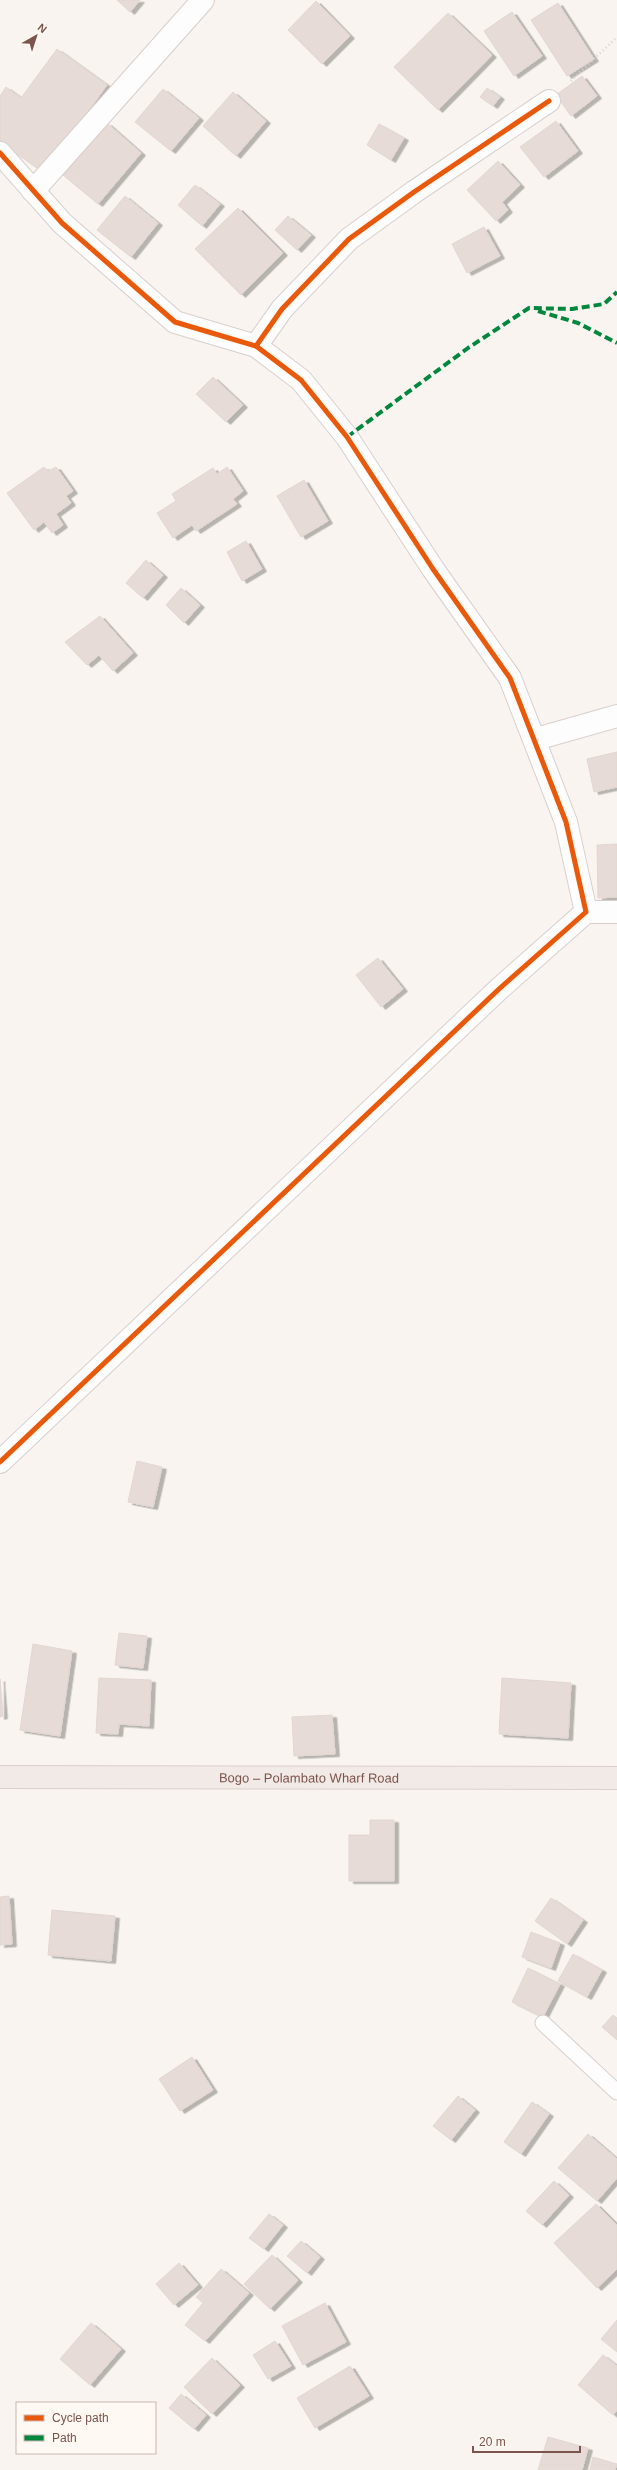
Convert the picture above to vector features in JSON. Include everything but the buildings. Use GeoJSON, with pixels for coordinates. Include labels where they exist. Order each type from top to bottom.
{"type":"FeatureCollection","features":[{"type":"Feature","properties":{"kind":"highway","name":"Bogo – Polambato Wharf Road"},"geometry":{"type":"LineString","coordinates":[[0,1777],[617,1778]]}},
{"type":"Feature","properties":{"kind":"street"},"geometry":{"type":"LineString","coordinates":[[33,191],[202,0]]}},
{"type":"Feature","properties":{"kind":"street"},"geometry":{"type":"LineString","coordinates":[[256,346],[282,309],[349,239],[414,192],[548,101]]}},
{"type":"Feature","properties":{"kind":"street"},"geometry":{"type":"LineString","coordinates":[[0,153],[62,223],[175,322],[256,346],[301,380],[346,437],[433,569],[510,678],[536,739],[566,822],[586,912]]}},
{"type":"Feature","properties":{"kind":"street"},"geometry":{"type":"LineString","coordinates":[[536,739],[617,716]]}},
{"type":"Feature","properties":{"kind":"street"},"geometry":{"type":"LineString","coordinates":[[0,1462],[499,989],[586,912],[617,912]]}},
{"type":"Feature","properties":{"kind":"lane"},"geometry":{"type":"LineString","coordinates":[[543,2023],[617,2092]]}},
{"type":"Feature","properties":{"kind":"path"},"geometry":{"type":"LineString","coordinates":[[548,101],[617,37]]}},
{"type":"Feature","properties":{"kind":"marked path"},"geometry":{"type":"LineString","coordinates":[[347,437],[468,348],[529,308],[572,309],[604,304],[617,292]]}},
{"type":"Feature","properties":{"kind":"marked path"},"geometry":{"type":"LineString","coordinates":[[538,311],[578,323],[617,343]]}},
{"type":"Feature","properties":{"kind":"cycle path"},"geometry":{"type":"LineString","coordinates":[[256,346],[282,309],[349,239],[414,192],[549,101]]}},
{"type":"Feature","properties":{"kind":"cycle path"},"geometry":{"type":"LineString","coordinates":[[0,153],[62,223],[175,322],[256,346],[301,380],[347,437],[433,569],[510,678],[566,822],[586,912],[499,989],[0,1462]]}}]}
